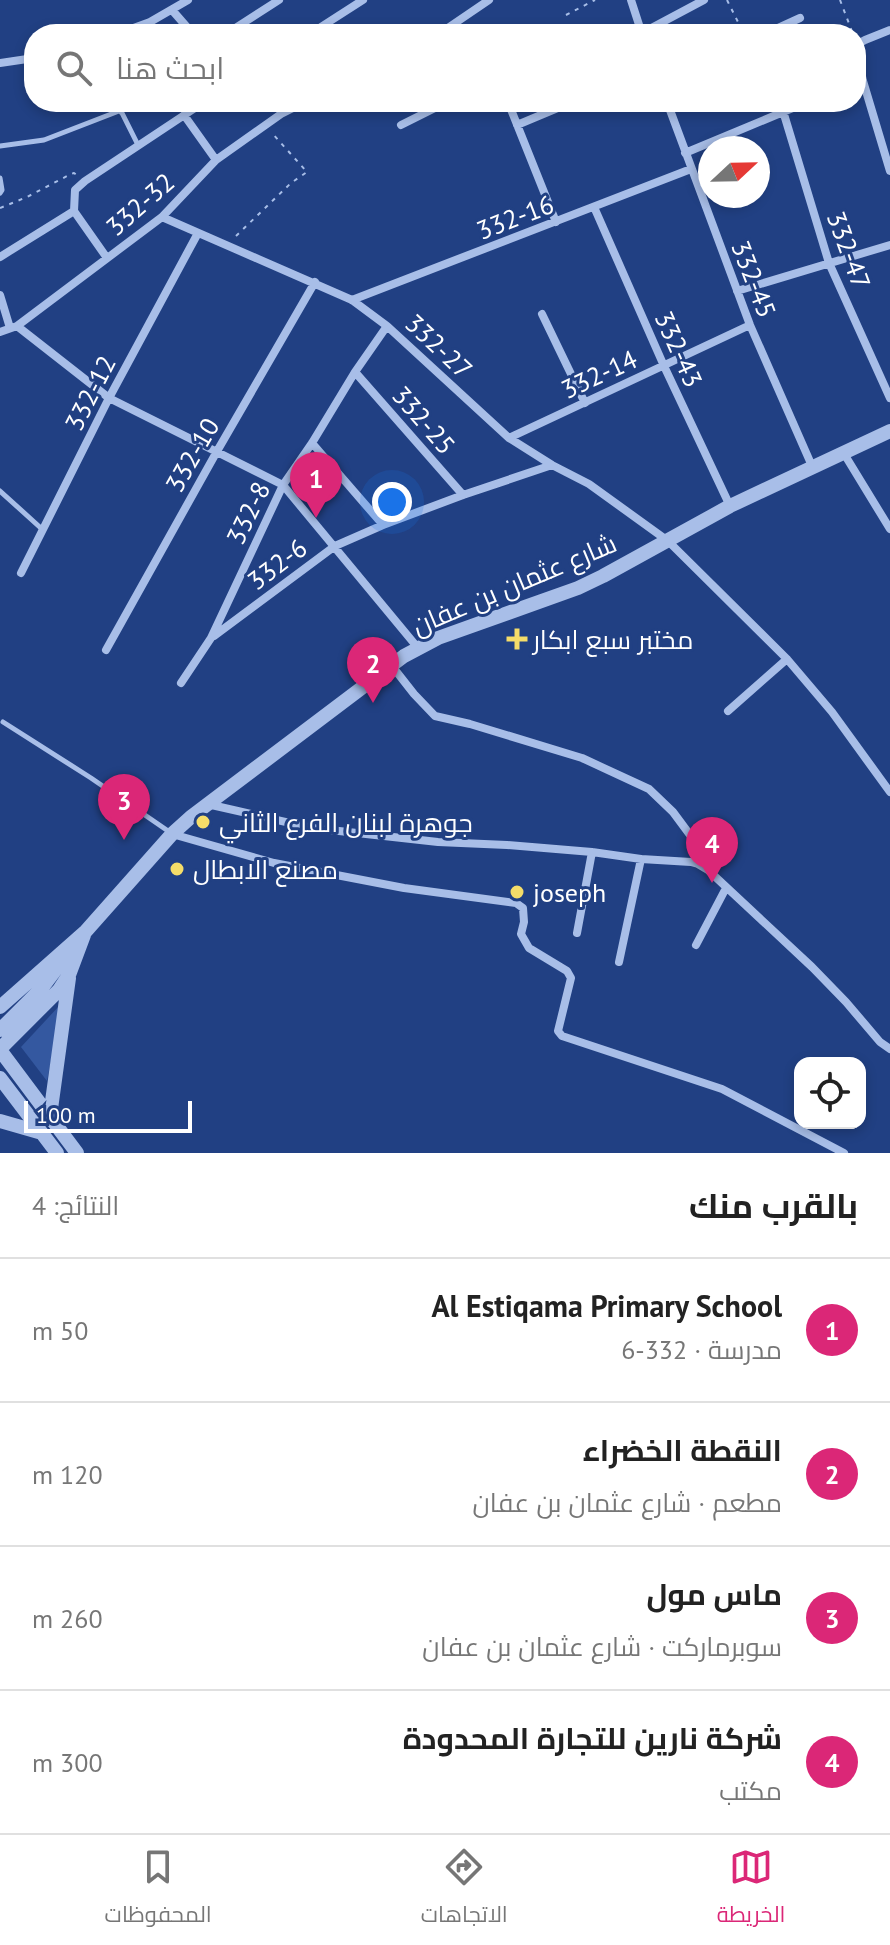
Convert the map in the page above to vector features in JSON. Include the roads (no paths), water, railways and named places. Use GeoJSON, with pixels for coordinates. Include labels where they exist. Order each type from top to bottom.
{"type":"FeatureCollection","features":[{"type":"Feature","properties":{"kind":"street"},"geometry":{"type":"LineString","coordinates":[[144,24],[188,0]]}},
{"type":"Feature","properties":{"kind":"street"},"geometry":{"type":"LineString","coordinates":[[242,24],[279,0]]}},
{"type":"Feature","properties":{"kind":"street"},"geometry":{"type":"LineString","coordinates":[[326,24],[363,0]]}},
{"type":"Feature","properties":{"kind":"street"},"geometry":{"type":"LineString","coordinates":[[469,0],[475,9]]}},
{"type":"Feature","properties":{"kind":"street"},"geometry":{"type":"LineString","coordinates":[[453,24],[489,0]]}},
{"type":"Feature","properties":{"kind":"street"},"geometry":{"type":"LineString","coordinates":[[631,0],[639,24]]}},
{"type":"Feature","properties":{"kind":"street"},"geometry":{"type":"LineString","coordinates":[[659,24],[704,0]]}},
{"type":"Feature","properties":{"kind":"street"},"geometry":{"type":"LineString","coordinates":[[172,10],[184,24]]}},
{"type":"Feature","properties":{"kind":"street"},"geometry":{"type":"LineString","coordinates":[[787,24],[800,18]]}},
{"type":"Feature","properties":{"kind":"street"},"geometry":{"type":"LineString","coordinates":[[866,40],[890,30]]}},
{"type":"Feature","properties":{"kind":"street"},"geometry":{"type":"LineString","coordinates":[[0,63],[24,59]]}},
{"type":"Feature","properties":{"kind":"street"},"geometry":{"type":"LineString","coordinates":[[866,100],[890,171]]}},
{"type":"Feature","properties":{"kind":"street"},"geometry":{"type":"LineString","coordinates":[[107,258],[74,211],[75,190],[189,112]]}},
{"type":"Feature","properties":{"kind":"street","name":"332-32"},"geometry":{"type":"LineString","coordinates":[[0,332],[13,327],[162,217],[216,160],[285,112]]}},
{"type":"Feature","properties":{"kind":"street"},"geometry":{"type":"LineString","coordinates":[[401,125],[427,112]]}},
{"type":"Feature","properties":{"kind":"street"},"geometry":{"type":"LineString","coordinates":[[512,112],[556,222]]}},
{"type":"Feature","properties":{"kind":"street"},"geometry":{"type":"LineString","coordinates":[[517,125],[548,112]]}},
{"type":"Feature","properties":{"kind":"street","name":"332-45"},"geometry":{"type":"LineString","coordinates":[[671,112],[750,325],[812,466]]}},
{"type":"Feature","properties":{"kind":"street"},"geometry":{"type":"LineString","coordinates":[[685,153],[781,112]]}},
{"type":"Feature","properties":{"kind":"street","name":"332-47"},"geometry":{"type":"LineString","coordinates":[[783,112],[829,263],[890,398]]}},
{"type":"Feature","properties":{"kind":"street"},"geometry":{"type":"LineString","coordinates":[[184,115],[216,160]]}},
{"type":"Feature","properties":{"kind":"street","name":"332-16"},"geometry":{"type":"LineString","coordinates":[[352,300],[691,169]]}},
{"type":"Feature","properties":{"kind":"street","name":"332-43"},"geometry":{"type":"LineString","coordinates":[[594,207],[730,506]]}},
{"type":"Feature","properties":{"kind":"street"},"geometry":{"type":"LineString","coordinates":[[0,257],[74,211]]}},
{"type":"Feature","properties":{"kind":"street","name":"332-27"},"geometry":{"type":"LineString","coordinates":[[162,217],[352,300],[387,326],[509,438],[589,484],[668,541],[787,659],[832,712],[890,792]]}},
{"type":"Feature","properties":{"kind":"street","name":"332-12"},"geometry":{"type":"LineString","coordinates":[[21,573],[109,398],[198,233]]}},
{"type":"Feature","properties":{"kind":"street"},"geometry":{"type":"LineString","coordinates":[[737,291],[890,245]]}},
{"type":"Feature","properties":{"kind":"street","name":"332-10"},"geometry":{"type":"LineString","coordinates":[[106,650],[315,282]]}},
{"type":"Feature","properties":{"kind":"street"},"geometry":{"type":"LineString","coordinates":[[0,295],[13,327],[109,398],[283,485],[418,648]]}},
{"type":"Feature","properties":{"kind":"street"},"geometry":{"type":"LineString","coordinates":[[542,314],[585,403]]}},
{"type":"Feature","properties":{"kind":"street","name":"332-14"},"geometry":{"type":"LineString","coordinates":[[509,438],[750,325]]}},
{"type":"Feature","properties":{"kind":"street","name":"332-8"},"geometry":{"type":"LineString","coordinates":[[181,683],[211,638],[283,485],[387,326]]}},
{"type":"Feature","properties":{"kind":"street","name":"332-25"},"geometry":{"type":"LineString","coordinates":[[355,372],[463,495]]}},
{"type":"Feature","properties":{"kind":"street","name":"شارع عثمان بن عفان"},"geometry":{"type":"LineString","coordinates":[[0,1007],[86,931],[172,834],[206,804],[418,648],[578,588],[730,506],[890,431]]}},
{"type":"Feature","properties":{"kind":"street"},"geometry":{"type":"LineString","coordinates":[[312,443],[383,525]]}},
{"type":"Feature","properties":{"kind":"street"},"geometry":{"type":"LineString","coordinates":[[843,452],[890,529]]}},
{"type":"Feature","properties":{"kind":"street","name":"332-6"},"geometry":{"type":"LineString","coordinates":[[211,638],[335,546],[463,495],[552,465]]}},
{"type":"Feature","properties":{"kind":"street"},"geometry":{"type":"LineString","coordinates":[[728,711],[787,659]]}},
{"type":"Feature","properties":{"kind":"street"},"geometry":{"type":"LineString","coordinates":[[392,666],[435,716],[582,758],[649,789],[673,812],[696,843]]}},
{"type":"Feature","properties":{"kind":"street"},"geometry":{"type":"LineString","coordinates":[[206,804],[312,828],[698,864],[785,941],[890,1049]]}},
{"type":"Feature","properties":{"kind":"street"},"geometry":{"type":"LineString","coordinates":[[172,834],[274,863],[404,888],[516,903],[523,908],[521,934],[529,948],[567,971],[571,978],[558,1031],[562,1036],[722,1089],[844,1153]]}},
{"type":"Feature","properties":{"kind":"street"},"geometry":{"type":"LineString","coordinates":[[577,933],[592,852]]}},
{"type":"Feature","properties":{"kind":"street"},"geometry":{"type":"LineString","coordinates":[[619,962],[641,859]]}},
{"type":"Feature","properties":{"kind":"street"},"geometry":{"type":"LineString","coordinates":[[696,945],[726,888]]}},
{"type":"Feature","properties":{"kind":"street"},"geometry":{"type":"LineString","coordinates":[[0,1030],[41,989],[86,931]]}},
{"type":"Feature","properties":{"kind":"street","name":"شارع عثمان بن عفان"},"geometry":{"type":"LineString","coordinates":[[0,1050],[51,1000],[69,975],[86,931]]}},
{"type":"Feature","properties":{"kind":"street"},"geometry":{"type":"LineString","coordinates":[[50,1116],[69,975]]}},
{"type":"Feature","properties":{"kind":"street"},"geometry":{"type":"LineString","coordinates":[[0,1050],[77,1153]]}},
{"type":"Feature","properties":{"kind":"street"},"geometry":{"type":"LineString","coordinates":[[0,1078],[57,1153]]}},
{"type":"Feature","properties":{"kind":"street"},"geometry":{"type":"LineString","coordinates":[[0,1121],[43,1134]]}},
{"type":"Feature","properties":{"kind":"lane"},"geometry":{"type":"LineString","coordinates":[[0,146],[44,140],[116,112]]}},
{"type":"Feature","properties":{"kind":"lane"},"geometry":{"type":"LineString","coordinates":[[120,112],[138,146]]}},
{"type":"Feature","properties":{"kind":"lane"},"geometry":{"type":"LineString","coordinates":[[0,178],[0,193]]}},
{"type":"Feature","properties":{"kind":"lane"},"geometry":{"type":"LineString","coordinates":[[0,491],[43,530]]}},
{"type":"Feature","properties":{"kind":"lane"},"geometry":{"type":"LineString","coordinates":[[3,722],[172,834]]}},
{"type":"Feature","properties":{"kind":"place","name":"Al Estiqama Primary School"},"geometry":{"type":"Point","coordinates":[316,518]}},
{"type":"Feature","properties":{"kind":"place","name":"مختبر سبع ابكار"},"geometry":{"type":"Point","coordinates":[517,639]}},
{"type":"Feature","properties":{"kind":"place","name":"النقطة الخضراء"},"geometry":{"type":"Point","coordinates":[373,703]}},
{"type":"Feature","properties":{"kind":"place","name":"جوهرة لبنان الفرع الثاني"},"geometry":{"type":"Point","coordinates":[203,822]}},
{"type":"Feature","properties":{"kind":"place","name":"ماس مول"},"geometry":{"type":"Point","coordinates":[124,840]}},
{"type":"Feature","properties":{"kind":"place","name":"مصنع الابطال"},"geometry":{"type":"Point","coordinates":[177,869]}},
{"type":"Feature","properties":{"kind":"place","name":"شركة نارين للتجارة المحدودة"},"geometry":{"type":"Point","coordinates":[712,883]}},
{"type":"Feature","properties":{"kind":"place","name":"joseph"},"geometry":{"type":"Point","coordinates":[517,892]}}]}
